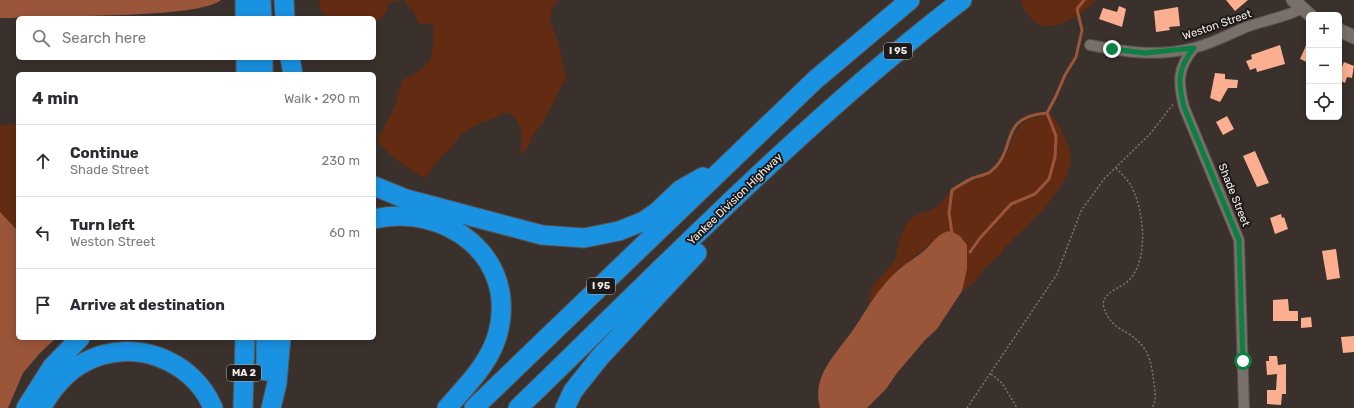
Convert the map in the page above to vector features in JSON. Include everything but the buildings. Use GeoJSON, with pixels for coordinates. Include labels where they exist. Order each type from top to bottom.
{"type":"FeatureCollection","features":[{"type":"Feature","properties":{"kind":"highway"},"geometry":{"type":"LineString","coordinates":[[245,0],[245,16]]}},
{"type":"Feature","properties":{"kind":"highway"},"geometry":{"type":"LineString","coordinates":[[261,0],[262,16]]}},
{"type":"Feature","properties":{"kind":"highway"},"geometry":{"type":"LineString","coordinates":[[284,0],[286,16]]}},
{"type":"Feature","properties":{"kind":"highway","name":"I 95"},"geometry":{"type":"LineString","coordinates":[[474,408],[815,80],[910,0]]}},
{"type":"Feature","properties":{"kind":"highway","name":"Yankee Division Highway"},"geometry":{"type":"LineString","coordinates":[[518,408],[736,197],[862,82],[962,0]]}},
{"type":"Feature","properties":{"kind":"highway"},"geometry":{"type":"LineString","coordinates":[[290,60],[293,72]]}},
{"type":"Feature","properties":{"kind":"highway"},"geometry":{"type":"LineString","coordinates":[[249,65],[260,72]]}},
{"type":"Feature","properties":{"kind":"highway"},"geometry":{"type":"LineString","coordinates":[[376,187],[406,199],[542,235],[584,238],[619,231],[644,220],[657,212],[680,190],[727,164]]}},
{"type":"Feature","properties":{"kind":"highway"},"geometry":{"type":"LineString","coordinates":[[565,408],[573,391],[600,357],[707,243],[736,197]]}},
{"type":"Feature","properties":{"kind":"highway"},"geometry":{"type":"LineString","coordinates":[[376,219],[388,216],[409,216],[444,224],[464,235],[476,246],[486,259],[494,274],[499,291],[501,308],[500,325],[496,341],[479,370],[447,408]]}},
{"type":"Feature","properties":{"kind":"highway"},"geometry":{"type":"LineString","coordinates":[[26,408],[52,367],[78,340]]}},
{"type":"Feature","properties":{"kind":"highway","name":"MA 2"},"geometry":{"type":"LineString","coordinates":[[243,408],[245,340]]}},
{"type":"Feature","properties":{"kind":"highway","name":"MA 2"},"geometry":{"type":"LineString","coordinates":[[265,408],[266,340]]}},
{"type":"Feature","properties":{"kind":"highway"},"geometry":{"type":"LineString","coordinates":[[271,408],[277,383],[281,340]]}},
{"type":"Feature","properties":{"kind":"highway"},"geometry":{"type":"LineString","coordinates":[[42,408],[57,384],[79,365],[99,356],[130,351],[162,358],[183,370],[201,386],[213,408]]}},
{"type":"Feature","properties":{"kind":"street","name":"Weston Street"},"geometry":{"type":"LineString","coordinates":[[1090,45],[1145,53],[1194,48],[1248,27],[1286,16],[1301,8]]}},
{"type":"Feature","properties":{"kind":"street"},"geometry":{"type":"LineString","coordinates":[[1342,31],[1354,37]]}},
{"type":"Feature","properties":{"kind":"street","name":"Shade Street"},"geometry":{"type":"LineString","coordinates":[[1194,48],[1182,67],[1180,79],[1181,94],[1184,107],[1239,240],[1244,408]]}},
{"type":"Feature","properties":{"kind":"path"},"geometry":{"type":"LineString","coordinates":[[967,408],[1057,274],[1081,210],[1104,179],[1150,134],[1181,94]]}},
{"type":"Feature","properties":{"kind":"path"},"geometry":{"type":"LineString","coordinates":[[1116,168],[1133,191],[1142,231],[1142,250],[1138,267],[1131,278],[1107,295],[1103,304],[1110,321],[1139,342],[1149,356],[1156,400],[1152,408]]}},
{"type":"Feature","properties":{"kind":"path"},"geometry":{"type":"LineString","coordinates":[[990,374],[1002,383],[1017,408]]}},
{"type":"Feature","properties":{"kind":"shaded area"},"geometry":{"type":"Polygon","coordinates":[[[0,0],[221,0],[207,6],[155,13],[81,16],[16,16],[16,18],[0,18],[0,0]]]}},
{"type":"Feature","properties":{"kind":"shaded area"},"geometry":{"type":"Polygon","coordinates":[[[319,0],[404,0],[388,3],[384,15],[376,22],[376,16],[327,16],[320,10],[319,0]]]}},
{"type":"Feature","properties":{"kind":"shaded area"},"geometry":{"type":"Polygon","coordinates":[[[404,0],[559,0],[554,4],[549,18],[559,45],[566,78],[543,123],[534,133],[527,149],[520,154],[522,136],[520,125],[513,116],[507,112],[478,124],[462,134],[434,166],[426,178],[399,162],[381,145],[377,140],[395,106],[402,80],[413,75],[426,65],[432,53],[433,24],[419,24],[412,10],[404,0]]]}},
{"type":"Feature","properties":{"kind":"shaded area"},"geometry":{"type":"Polygon","coordinates":[[[1021,0],[1097,0],[1082,12],[1064,23],[1045,26],[1037,23],[1029,16],[1022,5],[1021,0]]]}},
{"type":"Feature","properties":{"kind":"shaded area"},"geometry":{"type":"Polygon","coordinates":[[[1049,113],[1058,125],[1069,147],[1070,163],[1066,176],[1059,189],[1038,215],[1006,246],[1001,254],[983,270],[974,283],[962,291],[967,269],[935,240],[895,273],[869,306],[871,290],[895,260],[902,234],[909,221],[918,214],[929,211],[939,205],[950,192],[964,184],[988,175],[998,167],[1003,160],[1007,154],[1014,135],[1023,123],[1031,117],[1036,118],[1049,113]]]}},
{"type":"Feature","properties":{"kind":"shaded area"},"geometry":{"type":"Polygon","coordinates":[[[16,124],[16,229],[0,212],[0,125],[16,124]]]}},
{"type":"Feature","properties":{"kind":"shaded area"},"geometry":{"type":"Polygon","coordinates":[[[0,212],[16,229],[16,340],[54,340],[40,353],[23,373],[8,408],[0,408],[0,212]]]}},
{"type":"Feature","properties":{"kind":"shaded area"},"geometry":{"type":"Polygon","coordinates":[[[950,231],[960,236],[967,245],[967,269],[962,291],[937,329],[925,340],[897,373],[886,389],[867,408],[820,408],[818,396],[819,385],[828,364],[878,292],[889,279],[926,249],[934,240],[940,235],[950,231]]]}},
{"type":"Feature","properties":{"kind":"waterway"},"geometry":{"type":"LineString","coordinates":[[952,233],[949,213],[952,190],[970,179],[990,172],[999,163],[1014,128],[1021,121],[1031,116],[1047,113],[1065,75],[1076,57],[1082,30],[1077,9],[1084,0]]}},
{"type":"Feature","properties":{"kind":"waterway"},"geometry":{"type":"LineString","coordinates":[[970,252],[980,238],[1011,204],[1035,194],[1049,179],[1055,157],[1056,136],[1047,113]]}},
{"type":"Feature","properties":{"kind":"route"},"geometry":{"type":"LineString","coordinates":[[1112,49],[1145,53],[1177,51],[1194,48],[1186,58],[1182,67],[1180,79],[1181,94],[1184,107],[1235,227],[1239,240],[1241,264],[1240,291],[1243,361]]}}]}
